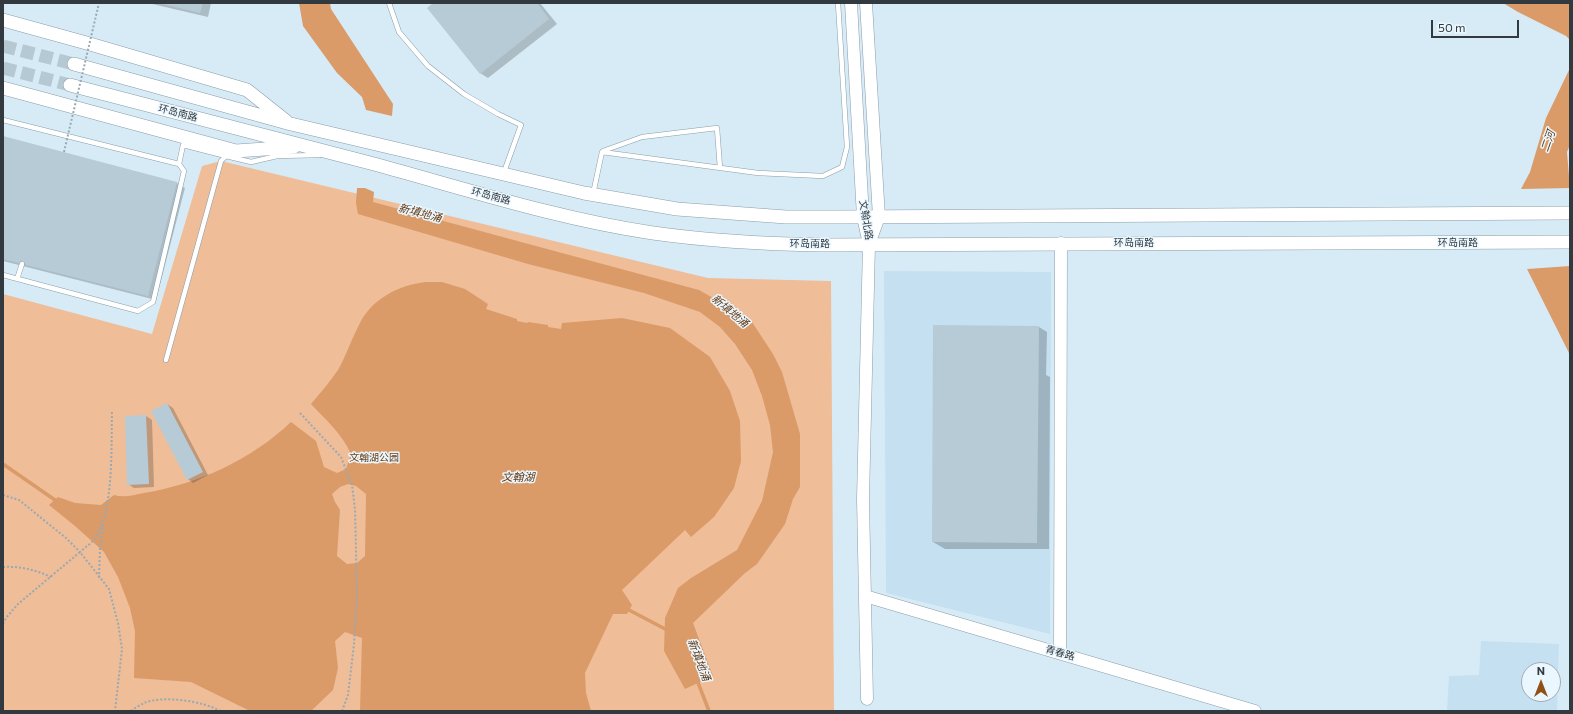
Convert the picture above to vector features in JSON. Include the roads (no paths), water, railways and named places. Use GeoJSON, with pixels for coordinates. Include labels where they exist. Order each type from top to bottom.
{"type":"FeatureCollection","features":[{"type":"Feature","properties":{"kind":"main road"},"geometry":{"type":"LineString","coordinates":[[3,20],[247,90],[291,124]]}},
{"type":"Feature","properties":{"kind":"main road","name":"环岛南路"},"geometry":{"type":"LineString","coordinates":[[74,64],[291,124],[593,195],[677,209],[786,217],[1570,213]]}},
{"type":"Feature","properties":{"kind":"main road","name":"环岛南路"},"geometry":{"type":"LineString","coordinates":[[70,85],[337,154],[557,214],[653,233],[693,238],[780,244],[1570,242]]}},
{"type":"Feature","properties":{"kind":"main road"},"geometry":{"type":"LineString","coordinates":[[3,88],[236,151],[306,146]]}},
{"type":"Feature","properties":{"kind":"street","name":"文翰北路"},"geometry":{"type":"LineString","coordinates":[[851,3],[863,217],[869,244]]}},
{"type":"Feature","properties":{"kind":"street","name":"文翰北路"},"geometry":{"type":"LineString","coordinates":[[866,3],[879,217],[869,244]]}},
{"type":"Feature","properties":{"kind":"street"},"geometry":{"type":"LineString","coordinates":[[1060,653],[1061,243]]}},
{"type":"Feature","properties":{"kind":"street"},"geometry":{"type":"LineString","coordinates":[[867,699],[863,500],[869,244]]}},
{"type":"Feature","properties":{"kind":"street","name":"青春路"},"geometry":{"type":"LineString","coordinates":[[865,596],[1255,711]]}},
{"type":"Feature","properties":{"kind":"lane"},"geometry":{"type":"LineString","coordinates":[[389,3],[399,32],[428,66],[464,94],[498,114],[521,125],[503,174]]}},
{"type":"Feature","properties":{"kind":"lane"},"geometry":{"type":"LineString","coordinates":[[602,152],[758,173],[823,176],[842,167],[847,146],[838,3]]}},
{"type":"Feature","properties":{"kind":"lane"},"geometry":{"type":"LineString","coordinates":[[3,120],[179,164],[184,171],[153,302],[138,311],[3,275]]}},
{"type":"Feature","properties":{"kind":"lane"},"geometry":{"type":"LineString","coordinates":[[602,152],[642,137],[717,128],[720,168]]}},
{"type":"Feature","properties":{"kind":"lane"},"geometry":{"type":"LineString","coordinates":[[179,164],[183,145],[251,162],[277,156],[337,154]]}},
{"type":"Feature","properties":{"kind":"lane"},"geometry":{"type":"LineString","coordinates":[[593,195],[602,152]]}},
{"type":"Feature","properties":{"kind":"lane"},"geometry":{"type":"LineString","coordinates":[[166,360],[221,161],[226,156]]}},
{"type":"Feature","properties":{"kind":"lane"},"geometry":{"type":"LineString","coordinates":[[17,279],[22,264]]}},
{"type":"Feature","properties":{"kind":"water"},"geometry":{"type":"Polygon","coordinates":[[[299,3],[330,3],[331,9],[393,104],[392,116],[366,110],[362,97],[337,73],[303,26],[299,3]]]}},
{"type":"Feature","properties":{"kind":"water"},"geometry":{"type":"Polygon","coordinates":[[[1503,3],[1570,3],[1570,40],[1566,36],[1503,3]]]}},
{"type":"Feature","properties":{"kind":"water","name":"二河"},"geometry":{"type":"Polygon","coordinates":[[[1570,56],[1570,145],[1567,152],[1570,188],[1521,189],[1530,172],[1546,118],[1569,70],[1570,56]]]}},
{"type":"Feature","properties":{"kind":"water"},"geometry":{"type":"Polygon","coordinates":[[[357,188],[365,188],[374,192],[373,202],[699,290],[750,319],[773,354],[782,372],[800,434],[800,487],[793,499],[785,524],[757,564],[745,573],[693,623],[713,676],[685,689],[664,651],[665,618],[678,588],[691,578],[737,550],[762,501],[773,452],[770,425],[762,396],[752,370],[735,344],[720,327],[700,312],[644,293],[528,264],[358,214],[356,203],[357,188]]]}},
{"type":"Feature","properties":{"kind":"water"},"geometry":{"type":"Polygon","coordinates":[[[1570,266],[1570,355],[1527,269],[1570,266]]]}},
{"type":"Feature","properties":{"kind":"water","name":"文翰湖"},"geometry":{"type":"Polygon","coordinates":[[[426,282],[442,282],[465,289],[488,304],[486,309],[517,319],[517,321],[548,325],[548,327],[561,329],[562,323],[622,318],[670,328],[710,357],[730,391],[740,421],[741,461],[734,488],[714,517],[691,537],[685,530],[622,590],[632,605],[627,614],[613,614],[585,673],[586,693],[591,711],[360,711],[362,638],[345,632],[335,641],[338,668],[333,690],[311,711],[250,711],[191,682],[134,678],[135,631],[130,608],[118,577],[104,552],[49,505],[58,497],[75,503],[101,505],[114,495],[133,495],[164,489],[204,477],[241,459],[259,448],[291,422],[316,441],[324,467],[337,473],[346,469],[351,454],[343,440],[311,404],[338,370],[353,336],[364,316],[371,308],[378,301],[396,290],[426,282]],[[348,484],[340,487],[332,494],[340,510],[337,556],[347,564],[357,563],[365,556],[366,494],[356,486],[348,484]]]}},
{"type":"Feature","properties":{"kind":"waterway"},"geometry":{"type":"LineString","coordinates":[[3,464],[55,500]]}},
{"type":"Feature","properties":{"kind":"waterway"},"geometry":{"type":"LineString","coordinates":[[629,610],[669,631]]}},
{"type":"Feature","properties":{"kind":"waterway","name":"新填地涌"},"geometry":{"type":"LineString","coordinates":[[697,680],[709,711]]}},
{"type":"Feature","properties":{"kind":"tunnel"},"geometry":{"type":"LineString","coordinates":[[3,46],[74,64]]}},
{"type":"Feature","properties":{"kind":"tunnel"},"geometry":{"type":"LineString","coordinates":[[3,68],[70,85]]}},
{"type":"Feature","properties":{"kind":"park label","name":"文翰湖公园"},"geometry":{"type":"Point","coordinates":[374,458]}}]}
